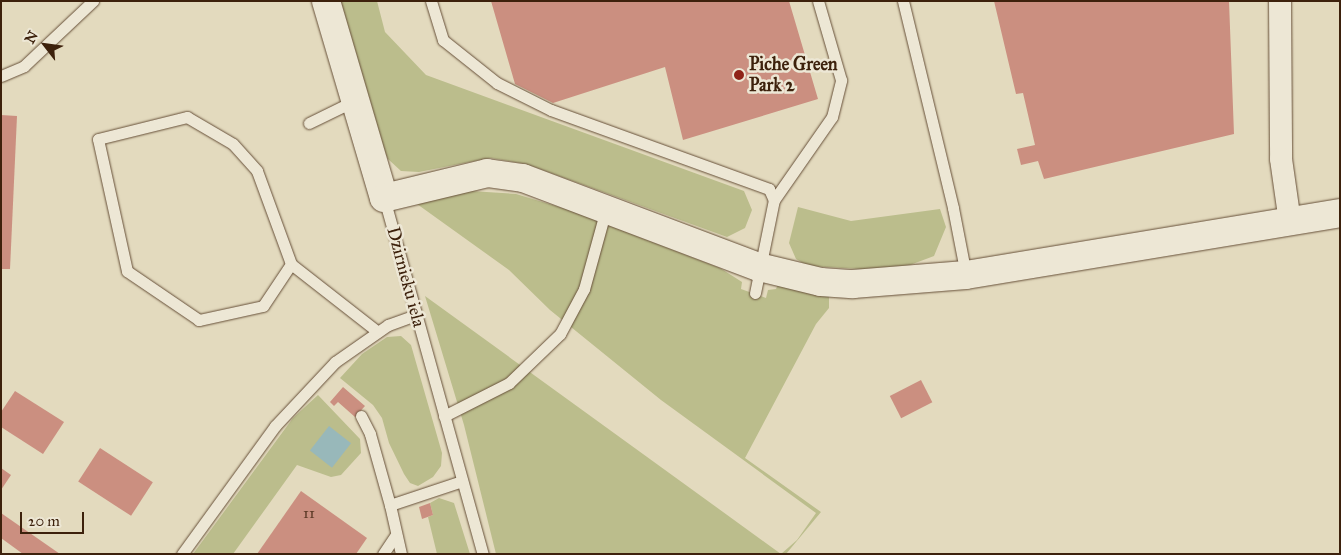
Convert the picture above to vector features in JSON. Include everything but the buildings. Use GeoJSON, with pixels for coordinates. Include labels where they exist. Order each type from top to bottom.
{"type":"FeatureCollection","features":[{"type":"Feature","properties":{"kind":"street","name":"Dzirnieku iela"},"geometry":{"type":"LineString","coordinates":[[326,1],[384,198]]}},
{"type":"Feature","properties":{"kind":"street"},"geometry":{"type":"LineString","coordinates":[[1280,1],[1281,159],[1290,222]]}},
{"type":"Feature","properties":{"kind":"street"},"geometry":{"type":"LineString","coordinates":[[384,198],[487,173],[523,178],[759,267],[821,282],[853,284],[966,275],[1340,213]]}},
{"type":"Feature","properties":{"kind":"lane"},"geometry":{"type":"LineString","coordinates":[[1,76],[24,66],[93,1]]}},
{"type":"Feature","properties":{"kind":"lane"},"geometry":{"type":"LineString","coordinates":[[431,1],[442,40],[497,83],[551,110],[769,189],[774,200]]}},
{"type":"Feature","properties":{"kind":"lane"},"geometry":{"type":"LineString","coordinates":[[755,294],[774,200],[832,118],[841,80],[818,1]]}},
{"type":"Feature","properties":{"kind":"lane"},"geometry":{"type":"LineString","coordinates":[[903,1],[953,208],[966,275]]}},
{"type":"Feature","properties":{"kind":"lane"},"geometry":{"type":"LineString","coordinates":[[309,123],[356,100]]}},
{"type":"Feature","properties":{"kind":"lane"},"geometry":{"type":"LineString","coordinates":[[291,264],[263,306],[199,320],[127,271],[98,139],[187,117],[233,144],[258,171],[291,264],[378,332]]}},
{"type":"Feature","properties":{"kind":"lane","name":"Dzirnieku iela"},"geometry":{"type":"LineString","coordinates":[[384,198],[483,554]]}},
{"type":"Feature","properties":{"kind":"lane"},"geometry":{"type":"LineString","coordinates":[[444,416],[509,383],[560,334],[584,289],[606,209]]}},
{"type":"Feature","properties":{"kind":"lane"},"geometry":{"type":"LineString","coordinates":[[182,554],[275,426],[334,362],[378,332],[415,315]]}},
{"type":"Feature","properties":{"kind":"lane"},"geometry":{"type":"LineString","coordinates":[[361,416],[370,434],[390,506],[400,554]]}},
{"type":"Feature","properties":{"kind":"lane"},"geometry":{"type":"LineString","coordinates":[[390,506],[462,481]]}},
{"type":"Feature","properties":{"kind":"lane"},"geometry":{"type":"LineString","coordinates":[[383,554],[396,536]]}},
{"type":"Feature","properties":{"kind":"green space"},"geometry":{"type":"Polygon","coordinates":[[[338,1],[377,1],[385,32],[426,75],[744,191],[752,210],[745,228],[727,237],[526,164],[490,158],[419,172],[401,171],[388,159],[379,142],[338,1]]]}},
{"type":"Feature","properties":{"kind":"green space"},"geometry":{"type":"Polygon","coordinates":[[[471,191],[516,194],[566,209],[720,268],[742,282],[741,289],[766,298],[768,290],[776,289],[778,284],[829,293],[829,308],[816,324],[745,458],[821,512],[786,554],[781,554],[797,540],[816,513],[661,400],[550,310],[509,270],[417,204],[471,191]]]}},
{"type":"Feature","properties":{"kind":"green space"},"geometry":{"type":"Polygon","coordinates":[[[798,207],[851,221],[940,209],[946,227],[934,256],[894,271],[808,266],[796,259],[789,243],[798,207]]]}},
{"type":"Feature","properties":{"kind":"green space"},"geometry":{"type":"Polygon","coordinates":[[[425,296],[781,554],[496,554],[464,425],[425,296]]]}},
{"type":"Feature","properties":{"kind":"green space"},"geometry":{"type":"Polygon","coordinates":[[[401,336],[411,345],[442,453],[441,466],[433,477],[418,486],[410,483],[404,474],[389,443],[382,418],[373,405],[340,378],[362,354],[387,337],[401,336]]]}},
{"type":"Feature","properties":{"kind":"green space"},"geometry":{"type":"Polygon","coordinates":[[[318,395],[360,439],[361,453],[341,475],[331,477],[297,465],[233,554],[193,554],[293,418],[318,395]]]}},
{"type":"Feature","properties":{"kind":"green space"},"geometry":{"type":"Polygon","coordinates":[[[439,498],[454,503],[470,554],[437,554],[428,517],[433,515],[430,503],[439,498]]]}},
{"type":"Feature","properties":{"kind":"water"},"geometry":{"type":"Polygon","coordinates":[[[329,426],[351,443],[332,468],[310,450],[329,426]]]}},
{"type":"Feature","properties":{"kind":"place","name":"Piche Green Park 2"},"geometry":{"type":"Point","coordinates":[739,75]}}]}
